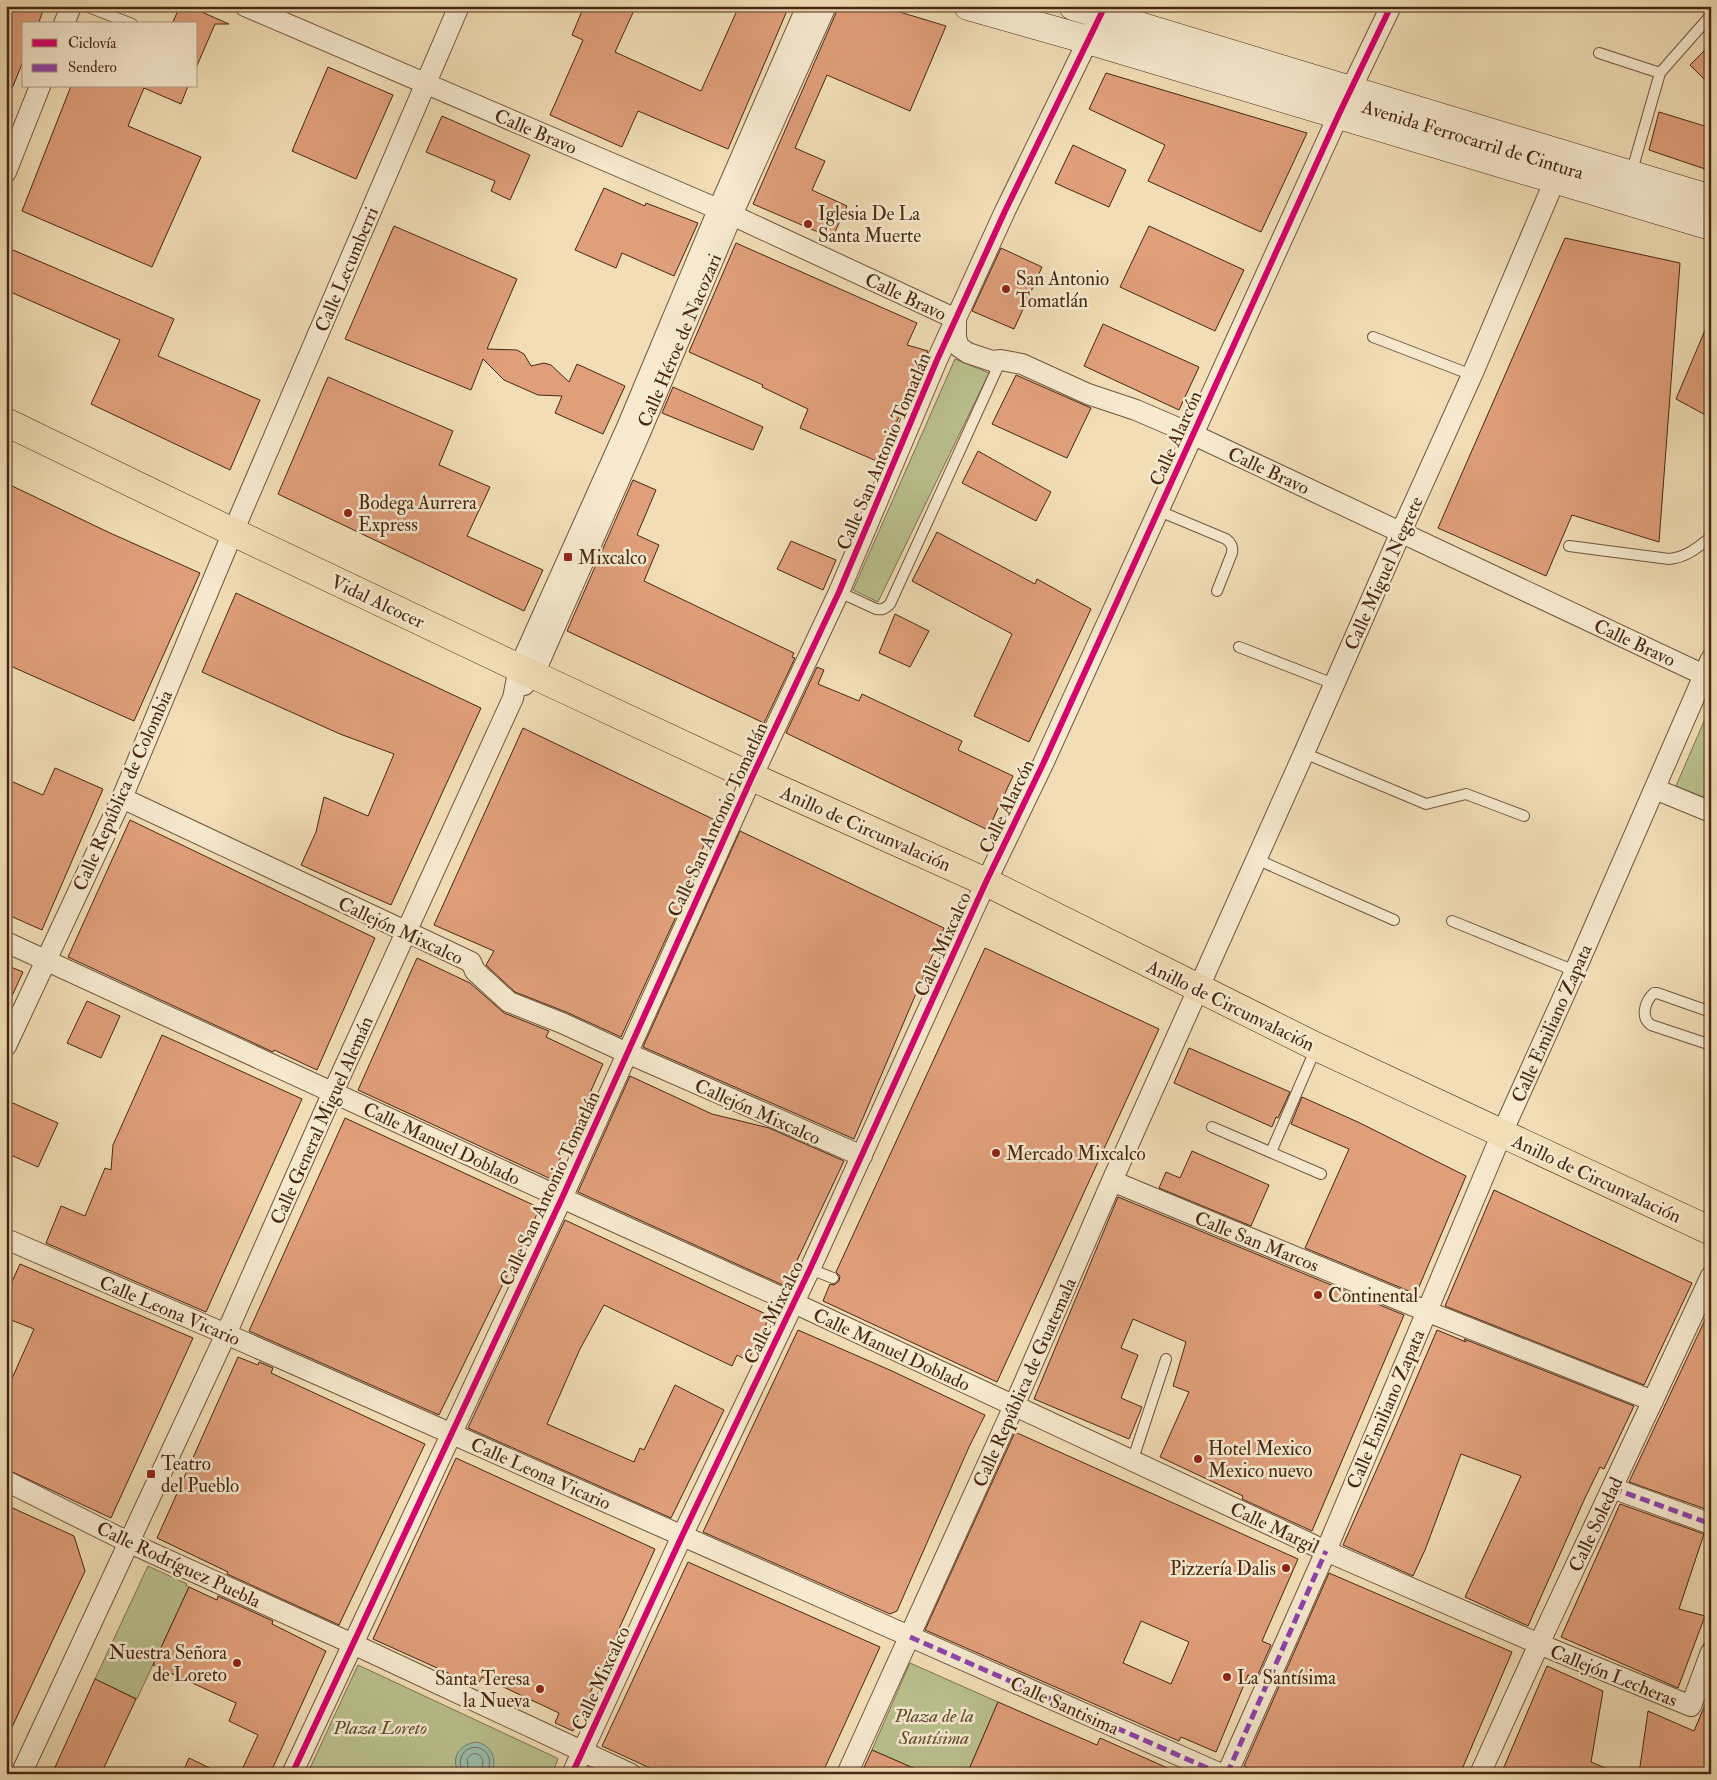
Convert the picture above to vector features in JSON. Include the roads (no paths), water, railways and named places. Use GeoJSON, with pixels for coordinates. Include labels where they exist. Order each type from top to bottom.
{"type":"FeatureCollection","features":[{"type":"Feature","properties":{"kind":"main road","name":"Vidal Alcocer"},"geometry":{"type":"LineString","coordinates":[[6,422],[233,532],[752,777]]}},
{"type":"Feature","properties":{"kind":"main road","name":"Anillo de Circunvalación"},"geometry":{"type":"LineString","coordinates":[[752,777],[986,882],[1316,1047],[1711,1231]]}},
{"type":"Feature","properties":{"kind":"street"},"geometry":{"type":"LineString","coordinates":[[65,22],[71,6]]}},
{"type":"Feature","properties":{"kind":"street","name":"Calle Bravo"},"geometry":{"type":"LineString","coordinates":[[245,6],[725,213],[956,319],[956,338],[959,347],[968,353],[992,361],[1001,360],[1022,364],[1088,394],[1136,410],[1194,435],[1401,532],[1708,667]]}},
{"type":"Feature","properties":{"kind":"street","name":"Calle Lecumberri"},"geometry":{"type":"LineString","coordinates":[[233,532],[459,6]]}},
{"type":"Feature","properties":{"kind":"street","name":"Calle Héroe de Nacozari"},"geometry":{"type":"LineString","coordinates":[[725,213],[807,6]]}},
{"type":"Feature","properties":{"kind":"street","name":"Calle Héroe de Nacozari"},"geometry":{"type":"LineString","coordinates":[[526,671],[627,426],[725,213],[826,6]]}},
{"type":"Feature","properties":{"kind":"street","name":"Avenida Ferrocarril de Cintura"},"geometry":{"type":"LineString","coordinates":[[968,6],[1339,114],[1711,226]]}},
{"type":"Feature","properties":{"kind":"street","name":"Avenida Ferrocarril de Cintura"},"geometry":{"type":"LineString","coordinates":[[1073,6],[1103,10],[1350,90],[1711,199]]}},
{"type":"Feature","properties":{"kind":"street","name":"Calle Alarcón"},"geometry":{"type":"LineString","coordinates":[[986,882],[1043,764],[1350,90],[1391,6]]}},
{"type":"Feature","properties":{"kind":"street","name":"Calle San Antonio Tomatlán"},"geometry":{"type":"LineString","coordinates":[[292,1774],[562,1198],[752,777],[839,592],[937,360],[1005,211],[1103,10]]}},
{"type":"Feature","properties":{"kind":"street"},"geometry":{"type":"LineString","coordinates":[[6,172],[39,88]]}},
{"type":"Feature","properties":{"kind":"street","name":"Calle Miguel Negrete"},"geometry":{"type":"LineString","coordinates":[[1198,989],[1472,375],[1566,155]]}},
{"type":"Feature","properties":{"kind":"street","name":"Calle República de Colombia"},"geometry":{"type":"LineString","coordinates":[[6,1046],[122,798],[233,532]]}},
{"type":"Feature","properties":{"kind":"street","name":"Calle Emiliano Zapata"},"geometry":{"type":"LineString","coordinates":[[1227,1774],[1326,1551],[1502,1133],[1708,667]]}},
{"type":"Feature","properties":{"kind":"street","name":"Calle General Miguel Alemán"},"geometry":{"type":"LineString","coordinates":[[21,1774],[226,1334],[405,932],[526,671]]}},
{"type":"Feature","properties":{"kind":"street"},"geometry":{"type":"LineString","coordinates":[[1655,789],[1711,812]]}},
{"type":"Feature","properties":{"kind":"street","name":"Callejón Mixcalco"},"geometry":{"type":"LineString","coordinates":[[122,798],[471,962],[475,971],[509,1002],[562,1023],[627,1054],[862,1156]]}},
{"type":"Feature","properties":{"kind":"street","name":"Calle Mixcalco"},"geometry":{"type":"LineString","coordinates":[[572,1774],[682,1536],[810,1269],[986,882]]}},
{"type":"Feature","properties":{"kind":"street","name":"Calle Manuel Doblado"},"geometry":{"type":"LineString","coordinates":[[6,942],[794,1303],[1014,1406]]}},
{"type":"Feature","properties":{"kind":"street","name":"Calle República de Guatemala"},"geometry":{"type":"LineString","coordinates":[[847,1774],[1014,1406],[1198,989]]}},
{"type":"Feature","properties":{"kind":"street","name":"Calle San Marcos"},"geometry":{"type":"LineString","coordinates":[[1112,1181],[1426,1311],[1653,1401]]}},
{"type":"Feature","properties":{"kind":"street","name":"Calle Leona Vicario"},"geometry":{"type":"LineString","coordinates":[[6,1239],[226,1334],[910,1637]]}},
{"type":"Feature","properties":{"kind":"street","name":"Calle Soledad"},"geometry":{"type":"LineString","coordinates":[[1480,1774],[1711,1276]]}},
{"type":"Feature","properties":{"kind":"street","name":"Calle Margil"},"geometry":{"type":"LineString","coordinates":[[1014,1406],[1326,1551],[1539,1644]]}},
{"type":"Feature","properties":{"kind":"street","name":"Calle Rodríguez Puebla"},"geometry":{"type":"LineString","coordinates":[[6,1481],[130,1543],[353,1644],[631,1774]]}},
{"type":"Feature","properties":{"kind":"street"},"geometry":{"type":"LineString","coordinates":[[1612,1488],[1711,1524]]}},
{"type":"Feature","properties":{"kind":"street","name":"Calle Santisima"},"geometry":{"type":"LineString","coordinates":[[910,1637],[1221,1774]]}},
{"type":"Feature","properties":{"kind":"street","name":"Callejón Lecheras"},"geometry":{"type":"LineString","coordinates":[[1539,1644],[1690,1706],[1711,1652]]}},
{"type":"Feature","properties":{"kind":"lane"},"geometry":{"type":"LineString","coordinates":[[86,6],[127,22]]}},
{"type":"Feature","properties":{"kind":"lane"},"geometry":{"type":"LineString","coordinates":[[1630,175],[1660,73],[1711,15]]}},
{"type":"Feature","properties":{"kind":"lane"},"geometry":{"type":"LineString","coordinates":[[1599,53],[1660,73]]}},
{"type":"Feature","properties":{"kind":"lane"},"geometry":{"type":"LineString","coordinates":[[1373,337],[1472,375]]}},
{"type":"Feature","properties":{"kind":"lane"},"geometry":{"type":"LineString","coordinates":[[839,592],[876,609],[881,610],[890,604],[1001,360]]}},
{"type":"Feature","properties":{"kind":"lane"},"geometry":{"type":"LineString","coordinates":[[1159,511],[1230,542],[1232,553],[1217,591]]}},
{"type":"Feature","properties":{"kind":"lane"},"geometry":{"type":"LineString","coordinates":[[1569,546],[1670,560],[1689,554],[1711,537]]}},
{"type":"Feature","properties":{"kind":"lane"},"geometry":{"type":"LineString","coordinates":[[1239,647],[1334,684]]}},
{"type":"Feature","properties":{"kind":"lane"},"geometry":{"type":"LineString","coordinates":[[1304,753],[1426,804],[1466,794],[1524,816]]}},
{"type":"Feature","properties":{"kind":"lane"},"geometry":{"type":"LineString","coordinates":[[1256,859],[1394,920]]}},
{"type":"Feature","properties":{"kind":"lane"},"geometry":{"type":"LineString","coordinates":[[1452,921],[1575,971]]}},
{"type":"Feature","properties":{"kind":"lane"},"geometry":{"type":"LineString","coordinates":[[1711,1012],[1657,992],[1649,998],[1645,1017],[1651,1025],[1711,1045]]}},
{"type":"Feature","properties":{"kind":"lane"},"geometry":{"type":"LineString","coordinates":[[1271,1152],[1316,1047]]}},
{"type":"Feature","properties":{"kind":"lane"},"geometry":{"type":"LineString","coordinates":[[1212,1127],[1320,1174]]}},
{"type":"Feature","properties":{"kind":"lane"},"geometry":{"type":"LineString","coordinates":[[810,1269],[833,1278]]}},
{"type":"Feature","properties":{"kind":"lane"},"geometry":{"type":"LineString","coordinates":[[1132,1462],[1166,1360]]}},
{"type":"Feature","properties":{"kind":"water"},"geometry":{"type":"Polygon","coordinates":[[[477,1742],[486,1746],[492,1753],[494,1762],[492,1772],[490,1774],[459,1774],[455,1763],[458,1753],[465,1746],[477,1742]]]}},
{"type":"Feature","properties":{"kind":"place","name":"Iglesia De La Santa Muerte"},"geometry":{"type":"Point","coordinates":[808,224]}},
{"type":"Feature","properties":{"kind":"place","name":"San Antonio Tomatlán"},"geometry":{"type":"Point","coordinates":[1006,289]}},
{"type":"Feature","properties":{"kind":"place","name":"Bodega Aurrera Express"},"geometry":{"type":"Point","coordinates":[348,513]}},
{"type":"Feature","properties":{"kind":"place","name":"Mixcalco"},"geometry":{"type":"Point","coordinates":[568,557]}},
{"type":"Feature","properties":{"kind":"place","name":"Mercado Mixcalco"},"geometry":{"type":"Point","coordinates":[996,1153]}},
{"type":"Feature","properties":{"kind":"place","name":"Continental"},"geometry":{"type":"Point","coordinates":[1318,1295]}},
{"type":"Feature","properties":{"kind":"place","name":"Hotel Mexico Mexico nuevo"},"geometry":{"type":"Point","coordinates":[1198,1459]}},
{"type":"Feature","properties":{"kind":"place","name":"Teatro del Pueblo"},"geometry":{"type":"Point","coordinates":[151,1474]}},
{"type":"Feature","properties":{"kind":"place","name":"Pizzería Dalis"},"geometry":{"type":"Point","coordinates":[1286,1568]}},
{"type":"Feature","properties":{"kind":"place","name":"Nuestra Señora de Loreto"},"geometry":{"type":"Point","coordinates":[237,1663]}},
{"type":"Feature","properties":{"kind":"place","name":"La Santísima"},"geometry":{"type":"Point","coordinates":[1227,1677]}},
{"type":"Feature","properties":{"kind":"place","name":"Santa Teresa la Nueva"},"geometry":{"type":"Point","coordinates":[540,1689]}},
{"type":"Feature","properties":{"kind":"park label","name":"Plaza de la Santísima"},"geometry":{"type":"Point","coordinates":[934,1726]}},
{"type":"Feature","properties":{"kind":"park label","name":"Plaza Loreto"},"geometry":{"type":"Point","coordinates":[380,1727]}}]}
